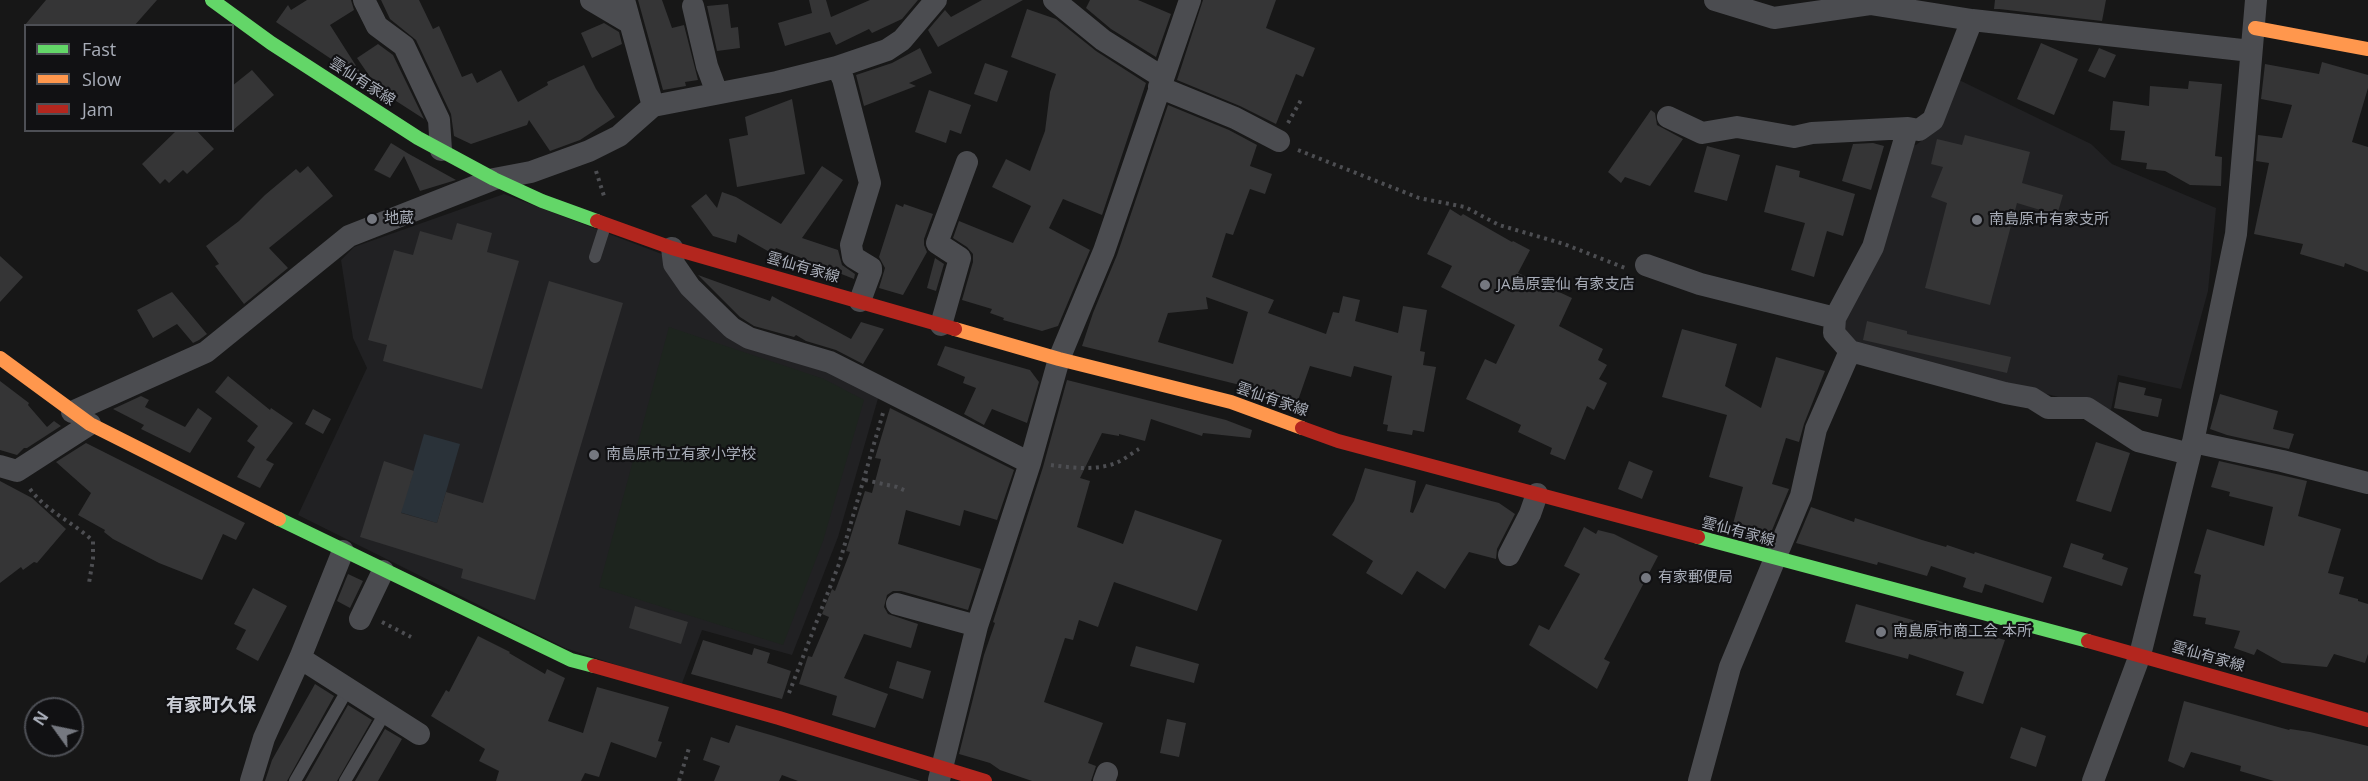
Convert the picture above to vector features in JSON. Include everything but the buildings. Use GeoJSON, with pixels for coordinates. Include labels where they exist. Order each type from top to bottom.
{"type":"FeatureCollection","features":[{"type":"Feature","properties":{"kind":"main road","name":"雲仙有家線"},"geometry":{"type":"LineString","coordinates":[[212,0],[270,43],[418,138],[494,179],[542,201],[672,248],[1059,359],[1231,402],[1338,441],[2140,655],[2368,720]]}},
{"type":"Feature","properties":{"kind":"main road"},"geometry":{"type":"LineString","coordinates":[[2255,28],[2368,49]]}},
{"type":"Feature","properties":{"kind":"main road"},"geometry":{"type":"LineString","coordinates":[[0,358],[81,418],[383,571],[571,660],[779,718],[940,775],[985,781]]}},
{"type":"Feature","properties":{"kind":"street"},"geometry":{"type":"LineString","coordinates":[[364,0],[377,26],[404,46],[439,120],[441,150]]}},
{"type":"Feature","properties":{"kind":"street"},"geometry":{"type":"LineString","coordinates":[[591,0],[630,22]]}},
{"type":"Feature","properties":{"kind":"street"},"geometry":{"type":"LineString","coordinates":[[624,0],[653,106]]}},
{"type":"Feature","properties":{"kind":"street"},"geometry":{"type":"LineString","coordinates":[[9,468],[81,418],[206,352],[349,236],[494,179],[531,172],[589,151],[619,136],[653,106],[837,68],[887,50],[902,40],[936,0]]}},
{"type":"Feature","properties":{"kind":"street"},"geometry":{"type":"LineString","coordinates":[[1054,0],[1103,40],[1161,82],[1279,141]]}},
{"type":"Feature","properties":{"kind":"street"},"geometry":{"type":"LineString","coordinates":[[940,775],[977,626],[1030,463],[1059,359],[1104,251],[1190,0]]}},
{"type":"Feature","properties":{"kind":"street"},"geometry":{"type":"LineString","coordinates":[[1715,0],[1774,18],[1870,4],[1962,13],[2251,51]]}},
{"type":"Feature","properties":{"kind":"street"},"geometry":{"type":"LineString","coordinates":[[2092,781],[2140,655],[2192,448],[2236,234],[2256,0]]}},
{"type":"Feature","properties":{"kind":"street"},"geometry":{"type":"LineString","coordinates":[[693,6],[707,66],[717,93]]}},
{"type":"Feature","properties":{"kind":"street"},"geometry":{"type":"LineString","coordinates":[[1668,117],[1702,133],[1737,127],[1794,137],[1812,133],[1908,128],[1920,130],[1933,120],[1962,13]]}},
{"type":"Feature","properties":{"kind":"street"},"geometry":{"type":"LineString","coordinates":[[837,68],[843,79],[870,183],[851,245],[853,257],[871,268],[872,271],[860,301]]}},
{"type":"Feature","properties":{"kind":"street"},"geometry":{"type":"LineString","coordinates":[[1908,128],[1873,246],[1835,318],[1834,333],[1850,351],[2032,398],[2048,408],[2087,408],[2138,441],[2282,461],[2368,482]]}},
{"type":"Feature","properties":{"kind":"street"},"geometry":{"type":"LineString","coordinates":[[940,325],[960,258],[937,243],[967,162]]}},
{"type":"Feature","properties":{"kind":"street"},"geometry":{"type":"LineString","coordinates":[[672,248],[674,264],[690,287],[732,328],[768,345],[830,362],[1030,463]]}},
{"type":"Feature","properties":{"kind":"street"},"geometry":{"type":"LineString","coordinates":[[1646,265],[1700,284],[1835,318]]}},
{"type":"Feature","properties":{"kind":"street"},"geometry":{"type":"LineString","coordinates":[[1699,781],[1730,667],[1801,496],[1816,429],[1850,351]]}},
{"type":"Feature","properties":{"kind":"street"},"geometry":{"type":"LineString","coordinates":[[1509,555],[1530,514],[1537,494]]}},
{"type":"Feature","properties":{"kind":"street"},"geometry":{"type":"LineString","coordinates":[[251,781],[264,738],[300,658],[343,551]]}},
{"type":"Feature","properties":{"kind":"street"},"geometry":{"type":"LineString","coordinates":[[362,616],[383,571]]}},
{"type":"Feature","properties":{"kind":"street"},"geometry":{"type":"LineString","coordinates":[[897,604],[977,626]]}},
{"type":"Feature","properties":{"kind":"street"},"geometry":{"type":"LineString","coordinates":[[300,658],[420,734]]}},
{"type":"Feature","properties":{"kind":"lane"},"geometry":{"type":"LineString","coordinates":[[595,258],[605,225]]}},
{"type":"Feature","properties":{"kind":"lane"},"geometry":{"type":"LineString","coordinates":[[295,781],[348,689]]}},
{"type":"Feature","properties":{"kind":"lane"},"geometry":{"type":"LineString","coordinates":[[345,781],[385,713]]}},
{"type":"Feature","properties":{"kind":"path"},"geometry":{"type":"LineString","coordinates":[[1279,141],[1317,159],[1356,171],[1419,198],[1465,207],[1499,225],[1564,244],[1635,273],[1646,265]]}},
{"type":"Feature","properties":{"kind":"path"},"geometry":{"type":"LineString","coordinates":[[589,151],[605,198],[605,225]]}},
{"type":"Feature","properties":{"kind":"path"},"geometry":{"type":"LineString","coordinates":[[779,718],[839,564],[889,392]]}},
{"type":"Feature","properties":{"kind":"path"},"geometry":{"type":"LineString","coordinates":[[1030,463],[1078,469],[1118,462],[1139,449]]}},
{"type":"Feature","properties":{"kind":"path"},"geometry":{"type":"LineString","coordinates":[[9,468],[38,499],[57,515],[83,531],[93,541],[89,583]]}},
{"type":"Feature","properties":{"kind":"path"},"geometry":{"type":"LineString","coordinates":[[865,480],[906,491]]}},
{"type":"Feature","properties":{"kind":"path"},"geometry":{"type":"LineString","coordinates":[[362,616],[411,637]]}},
{"type":"Feature","properties":{"kind":"path"},"geometry":{"type":"LineString","coordinates":[[679,781],[689,748]]}},
{"type":"Feature","properties":{"kind":"shaded area"},"geometry":{"type":"Polygon","coordinates":[[[1955,78],[2091,144],[2112,164],[2216,208],[2208,291],[2181,389],[2118,375],[2111,410],[1853,346],[1838,318],[1907,146],[1916,145],[1929,135],[1955,78]]]}},
{"type":"Feature","properties":{"kind":"shaded area","name":"南島原市立有家小学校"},"geometry":{"type":"Polygon","coordinates":[[[504,194],[667,256],[739,343],[826,368],[879,395],[838,537],[792,655],[702,630],[681,686],[565,648],[298,515],[367,368],[353,338],[341,260],[354,247],[504,194]]]}},
{"type":"Feature","properties":{"kind":"shaded area"},"geometry":{"type":"Polygon","coordinates":[[[669,327],[824,379],[864,400],[823,541],[783,645],[599,587],[669,327]]]}},
{"type":"Feature","properties":{"kind":"shaded area"},"geometry":{"type":"Polygon","coordinates":[[[424,434],[460,444],[437,523],[385,508],[410,483],[424,434]]]}},
{"type":"Feature","properties":{"kind":"traffic: fast"},"geometry":{"type":"LineString","coordinates":[[212,0],[271,43],[418,138],[494,179],[542,201],[597,221]]}},
{"type":"Feature","properties":{"kind":"traffic: fast"},"geometry":{"type":"LineString","coordinates":[[279,519],[571,660],[594,666]]}},
{"type":"Feature","properties":{"kind":"traffic: fast"},"geometry":{"type":"LineString","coordinates":[[1698,537],[2088,641]]}},
{"type":"Feature","properties":{"kind":"traffic: slow"},"geometry":{"type":"LineString","coordinates":[[2255,28],[2368,49]]}},
{"type":"Feature","properties":{"kind":"traffic: slow"},"geometry":{"type":"LineString","coordinates":[[955,329],[1059,359],[1231,402],[1302,428]]}},
{"type":"Feature","properties":{"kind":"traffic: slow"},"geometry":{"type":"LineString","coordinates":[[0,358],[90,424],[279,519]]}},
{"type":"Feature","properties":{"kind":"traffic: jam"},"geometry":{"type":"LineString","coordinates":[[597,221],[672,248],[955,329]]}},
{"type":"Feature","properties":{"kind":"traffic: jam"},"geometry":{"type":"LineString","coordinates":[[1302,428],[1338,441],[1698,537]]}},
{"type":"Feature","properties":{"kind":"traffic: jam"},"geometry":{"type":"LineString","coordinates":[[2088,641],[2368,720]]}},
{"type":"Feature","properties":{"kind":"traffic: jam"},"geometry":{"type":"LineString","coordinates":[[594,666],[779,718],[985,781]]}},
{"type":"Feature","properties":{"kind":"place","name":"地蔵"},"geometry":{"type":"Point","coordinates":[372,219]}},
{"type":"Feature","properties":{"kind":"place","name":"南島原市有家支所"},"geometry":{"type":"Point","coordinates":[1977,220]}},
{"type":"Feature","properties":{"kind":"place","name":"JA島原雲仙 有家支店"},"geometry":{"type":"Point","coordinates":[1485,285]}},
{"type":"Feature","properties":{"kind":"place","name":"南島原市立有家小学校"},"geometry":{"type":"Point","coordinates":[594,455]}},
{"type":"Feature","properties":{"kind":"place","name":"有家郵便局"},"geometry":{"type":"Point","coordinates":[1646,578]}},
{"type":"Feature","properties":{"kind":"place","name":"南島原市商工会 本所"},"geometry":{"type":"Point","coordinates":[1881,632]}},
{"type":"Feature","properties":{"kind":"district","name":"有家町久保"},"geometry":{"type":"Point","coordinates":[211,706]}}]}
